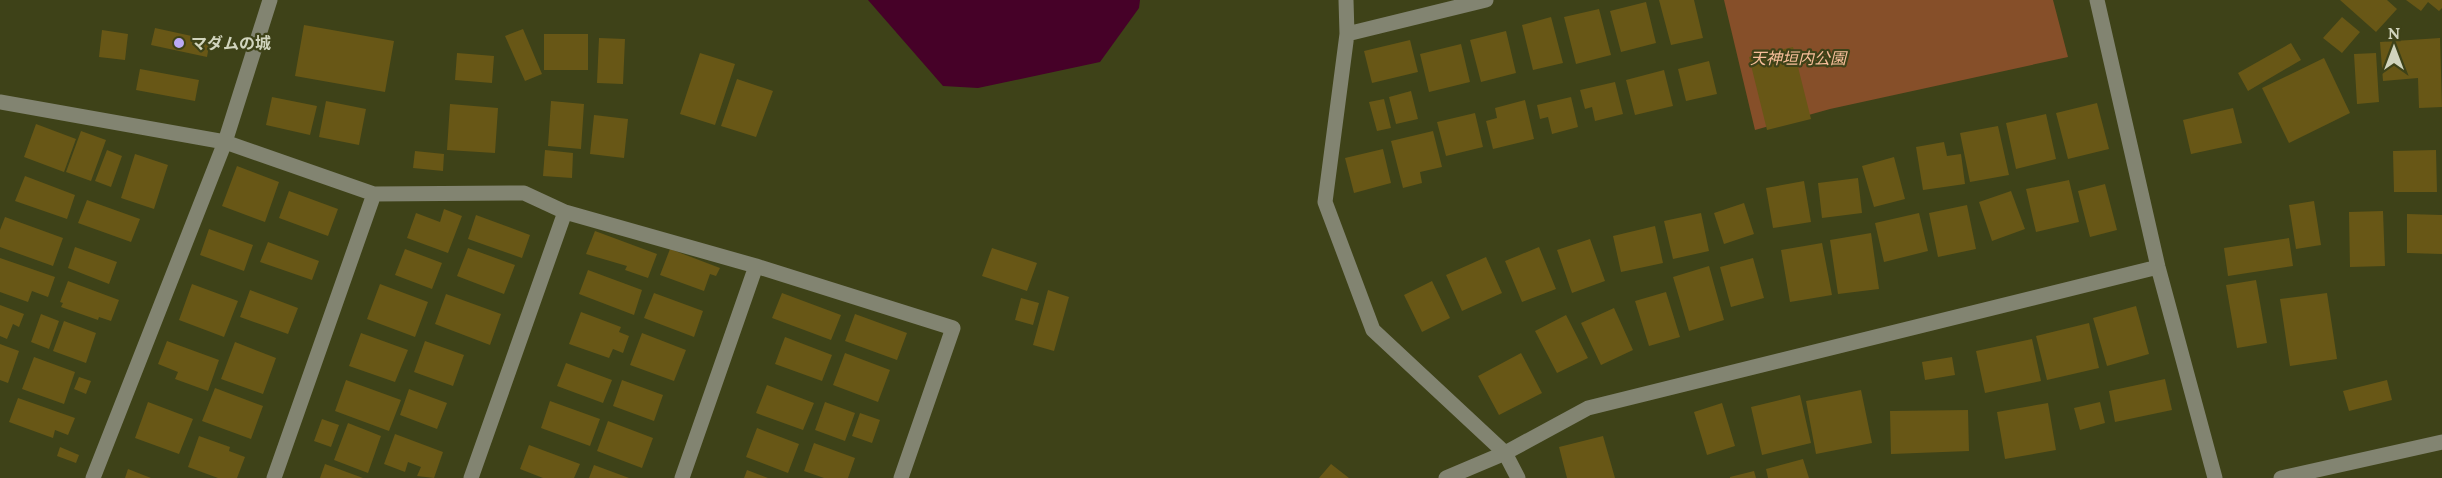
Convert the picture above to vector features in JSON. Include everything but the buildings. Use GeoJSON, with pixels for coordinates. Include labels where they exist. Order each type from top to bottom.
{"type":"FeatureCollection","features":[{"type":"Feature","properties":{"kind":"street"},"geometry":{"type":"LineString","coordinates":[[93,478],[225,142],[270,0]]}},
{"type":"Feature","properties":{"kind":"street"},"geometry":{"type":"LineString","coordinates":[[1346,0],[1347,34],[1325,202],[1373,330],[1505,453],[1518,478]]}},
{"type":"Feature","properties":{"kind":"street"},"geometry":{"type":"LineString","coordinates":[[1347,34],[1486,0]]}},
{"type":"Feature","properties":{"kind":"street"},"geometry":{"type":"LineString","coordinates":[[2097,0],[2158,267],[2215,478]]}},
{"type":"Feature","properties":{"kind":"street"},"geometry":{"type":"LineString","coordinates":[[0,102],[225,142],[374,195],[524,193],[565,212],[756,266],[953,328],[900,478]]}},
{"type":"Feature","properties":{"kind":"street"},"geometry":{"type":"LineString","coordinates":[[274,478],[374,195]]}},
{"type":"Feature","properties":{"kind":"street"},"geometry":{"type":"LineString","coordinates":[[471,478],[565,212]]}},
{"type":"Feature","properties":{"kind":"street"},"geometry":{"type":"LineString","coordinates":[[682,478],[756,266]]}},
{"type":"Feature","properties":{"kind":"street"},"geometry":{"type":"LineString","coordinates":[[1446,478],[1505,453],[1588,408],[2158,267]]}},
{"type":"Feature","properties":{"kind":"street"},"geometry":{"type":"LineString","coordinates":[[2281,478],[2442,442]]}},
{"type":"Feature","properties":{"kind":"green space","name":"天神垣内公園"},"geometry":{"type":"Polygon","coordinates":[[[1724,0],[2053,0],[2068,57],[1830,109],[1755,130],[1724,0]]]}},
{"type":"Feature","properties":{"kind":"shaded area"},"geometry":{"type":"Polygon","coordinates":[[[868,0],[1140,0],[1139,8],[1100,62],[978,88],[943,86],[868,0]]]}},
{"type":"Feature","properties":{"kind":"place","name":"マダムの城"},"geometry":{"type":"Point","coordinates":[179,43]}}]}
